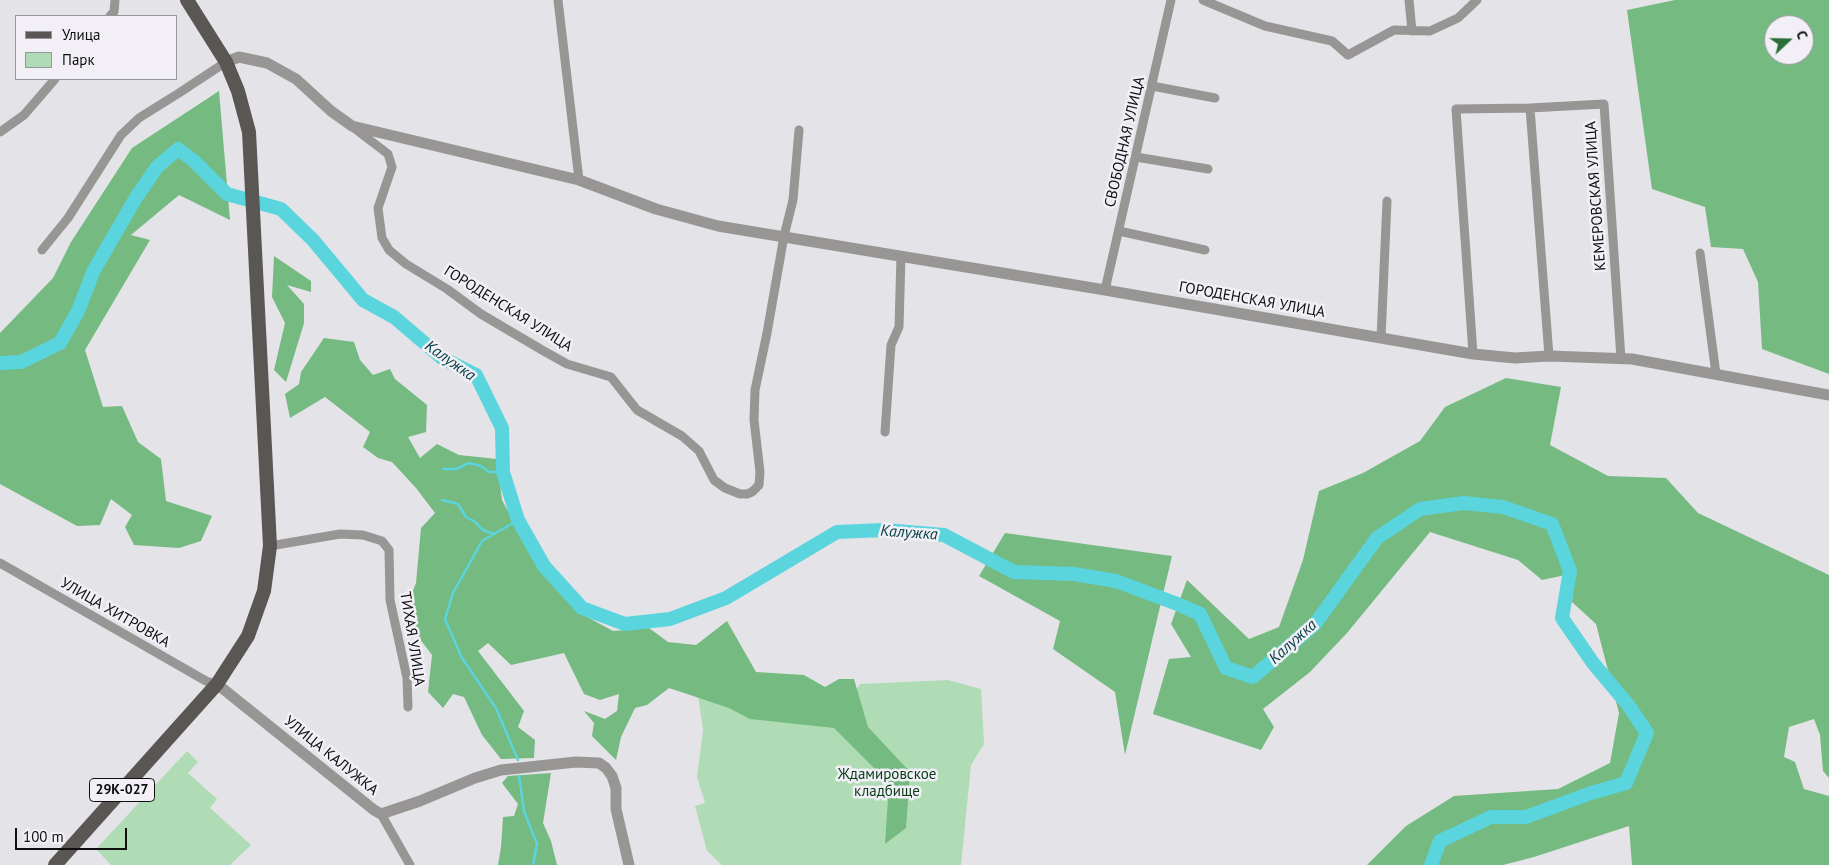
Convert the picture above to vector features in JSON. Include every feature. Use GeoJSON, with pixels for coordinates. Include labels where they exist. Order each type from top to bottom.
{"type":"FeatureCollection","features":[{"type":"Feature","properties":{"kind":"main road"},"geometry":{"type":"LineString","coordinates":[[187,0],[226,62],[238,90],[249,132],[270,546],[264,591],[248,636],[217,684]]}},
{"type":"Feature","properties":{"kind":"main road","name":"29К-027"},"geometry":{"type":"LineString","coordinates":[[55,865],[217,684]]}},
{"type":"Feature","properties":{"kind":"street"},"geometry":{"type":"LineString","coordinates":[[111,15],[114,12],[115,0]]}},
{"type":"Feature","properties":{"kind":"street"},"geometry":{"type":"LineString","coordinates":[[558,0],[579,180]]}},
{"type":"Feature","properties":{"kind":"street","name":"СВОБОДНАЯ УЛИЦА"},"geometry":{"type":"LineString","coordinates":[[1105,290],[1171,0]]}},
{"type":"Feature","properties":{"kind":"street"},"geometry":{"type":"LineString","coordinates":[[1203,0],[1265,26],[1332,41],[1348,55],[1394,30],[1430,31],[1458,18],[1477,0]]}},
{"type":"Feature","properties":{"kind":"street"},"geometry":{"type":"LineString","coordinates":[[1409,0],[1412,30]]}},
{"type":"Feature","properties":{"kind":"street","name":"ГОРОДЕНСКАЯ УЛИЦА"},"geometry":{"type":"LineString","coordinates":[[226,62],[239,57],[267,63],[296,79],[331,111],[372,140],[388,154],[392,167],[378,208],[382,238],[388,250],[481,314],[542,350],[567,364],[611,378],[637,410],[682,436],[699,451],[714,480],[725,488],[740,494],[752,492],[759,485],[760,472],[754,420],[755,390],[784,236],[793,200],[800,130]]}},
{"type":"Feature","properties":{"kind":"street"},"geometry":{"type":"LineString","coordinates":[[42,250],[68,218],[121,135],[138,118],[226,62]]}},
{"type":"Feature","properties":{"kind":"street"},"geometry":{"type":"LineString","coordinates":[[0,132],[24,115],[54,80]]}},
{"type":"Feature","properties":{"kind":"street"},"geometry":{"type":"LineString","coordinates":[[1152,86],[1215,98]]}},
{"type":"Feature","properties":{"kind":"street","name":"КЕМЕРОВСКАЯ УЛИЦА"},"geometry":{"type":"LineString","coordinates":[[1473,354],[1456,109],[1604,104],[1621,359]]}},
{"type":"Feature","properties":{"kind":"street"},"geometry":{"type":"LineString","coordinates":[[1530,108],[1549,356]]}},
{"type":"Feature","properties":{"kind":"street","name":"ГОРОДЕНСКАЯ УЛИЦА"},"geometry":{"type":"LineString","coordinates":[[352,126],[579,180],[656,209],[718,226],[1105,290],[1473,354],[1515,358],[1549,356],[1632,359],[1829,395]]}},
{"type":"Feature","properties":{"kind":"street"},"geometry":{"type":"LineString","coordinates":[[1136,157],[1208,169]]}},
{"type":"Feature","properties":{"kind":"street"},"geometry":{"type":"LineString","coordinates":[[1381,338],[1387,201]]}},
{"type":"Feature","properties":{"kind":"street"},"geometry":{"type":"LineString","coordinates":[[1119,231],[1205,250]]}},
{"type":"Feature","properties":{"kind":"street"},"geometry":{"type":"LineString","coordinates":[[1700,253],[1716,374]]}},
{"type":"Feature","properties":{"kind":"street"},"geometry":{"type":"LineString","coordinates":[[885,432],[891,345],[899,327],[900,256]]}},
{"type":"Feature","properties":{"kind":"street","name":"ТИХАЯ УЛИЦА"},"geometry":{"type":"LineString","coordinates":[[270,546],[340,534],[363,535],[382,540],[389,550],[390,600],[408,678],[408,707]]}},
{"type":"Feature","properties":{"kind":"street","name":"УЛИЦА ХИТРОВКА"},"geometry":{"type":"LineString","coordinates":[[0,563],[206,681],[217,684]]}},
{"type":"Feature","properties":{"kind":"street","name":"УЛИЦА КАЛУЖКА"},"geometry":{"type":"LineString","coordinates":[[217,684],[381,814],[410,865]]}},
{"type":"Feature","properties":{"kind":"street"},"geometry":{"type":"LineString","coordinates":[[381,814],[501,770],[576,762],[599,763],[612,776],[616,788],[616,809],[629,865]]}},
{"type":"Feature","properties":{"kind":"green space"},"geometry":{"type":"Polygon","coordinates":[[[1675,0],[1829,0],[1829,374],[1762,349],[1758,282],[1743,249],[1711,247],[1705,207],[1652,189],[1627,10],[1675,0]]]}},
{"type":"Feature","properties":{"kind":"green space"},"geometry":{"type":"Polygon","coordinates":[[[219,91],[230,220],[179,195],[131,235],[150,240],[85,350],[103,407],[122,406],[138,442],[161,459],[166,501],[212,516],[201,541],[179,548],[134,545],[125,527],[132,515],[111,499],[100,525],[77,526],[0,484],[0,333],[53,278],[71,242],[132,148],[219,91]]]}},
{"type":"Feature","properties":{"kind":"green space"},"geometry":{"type":"Polygon","coordinates":[[[274,256],[311,281],[311,292],[287,285],[304,304],[304,323],[286,382],[274,370],[285,323],[272,297],[274,256]]]}},
{"type":"Feature","properties":{"kind":"green space"},"geometry":{"type":"Polygon","coordinates":[[[324,338],[354,342],[360,360],[373,375],[390,369],[395,379],[427,405],[426,432],[408,437],[420,458],[437,444],[459,455],[497,459],[502,500],[530,552],[578,612],[613,631],[649,628],[668,642],[696,645],[727,621],[756,672],[804,675],[825,687],[839,679],[854,679],[868,727],[910,772],[906,828],[885,844],[889,783],[834,728],[750,719],[729,708],[669,688],[647,705],[635,708],[621,737],[616,760],[592,736],[594,723],[584,711],[605,719],[617,711],[619,694],[600,700],[584,694],[564,653],[511,665],[488,643],[478,651],[524,711],[518,727],[535,740],[534,758],[501,759],[482,735],[464,697],[453,694],[443,708],[428,692],[432,655],[417,635],[412,593],[416,583],[421,528],[435,513],[416,488],[392,462],[378,458],[363,447],[370,432],[325,397],[290,418],[285,394],[299,384],[301,372],[324,338]]]}},
{"type":"Feature","properties":{"kind":"green space"},"geometry":{"type":"Polygon","coordinates":[[[1506,378],[1561,387],[1550,445],[1608,476],[1666,478],[1698,513],[1829,575],[1829,778],[1823,771],[1820,735],[1814,719],[1789,727],[1784,757],[1795,762],[1804,789],[1829,796],[1829,865],[1632,865],[1629,826],[1534,857],[1503,865],[1367,865],[1406,826],[1454,796],[1558,789],[1610,763],[1619,713],[1596,624],[1572,602],[1575,573],[1542,580],[1518,560],[1430,532],[1347,633],[1310,672],[1263,709],[1274,727],[1261,750],[1153,714],[1169,659],[1191,657],[1171,624],[1187,580],[1249,639],[1279,627],[1303,560],[1319,491],[1363,473],[1420,441],[1445,407],[1506,378]]]}},
{"type":"Feature","properties":{"kind":"green space"},"geometry":{"type":"Polygon","coordinates":[[[1005,533],[1172,556],[1125,755],[1115,692],[1053,649],[1060,621],[979,576],[1005,533]]]}},
{"type":"Feature","properties":{"kind":"green space","name":"Ждамировское кладбище"},"geometry":{"type":"Polygon","coordinates":[[[948,680],[981,689],[984,744],[971,765],[961,865],[722,865],[707,851],[695,806],[705,803],[697,777],[703,730],[698,695],[840,716],[860,684],[948,680]]]}},
{"type":"Feature","properties":{"kind":"green space"},"geometry":{"type":"Polygon","coordinates":[[[187,751],[198,762],[188,773],[217,799],[210,808],[251,845],[230,865],[111,865],[96,849],[187,751]]]}},
{"type":"Feature","properties":{"kind":"green space"},"geometry":{"type":"Polygon","coordinates":[[[551,773],[543,823],[551,841],[557,865],[498,865],[503,817],[514,816],[518,804],[502,783],[508,776],[551,773]]]}},
{"type":"Feature","properties":{"kind":"waterway","name":"Калужка"},"geometry":{"type":"LineString","coordinates":[[0,363],[21,362],[60,343],[78,311],[94,270],[137,196],[157,167],[178,149],[194,161],[227,194],[281,209],[313,240],[363,300],[394,317],[442,358],[476,375],[502,428],[503,472],[518,520],[544,566],[582,608],[625,624],[670,619],[726,598],[837,532],[884,530],[944,535],[1014,572],[1074,574],[1116,581],[1200,614],[1226,668],[1253,677],[1315,624],[1377,538],[1420,509],[1464,503],[1503,507],[1552,524],[1570,571],[1562,618],[1593,663],[1629,706],[1647,733],[1626,783],[1591,793],[1526,817],[1491,817],[1440,841],[1431,865]]}},
{"type":"Feature","properties":{"kind":"waterway"},"geometry":{"type":"LineString","coordinates":[[443,469],[456,469],[469,463],[481,466],[489,472],[503,472]]}},
{"type":"Feature","properties":{"kind":"waterway"},"geometry":{"type":"LineString","coordinates":[[442,500],[458,504],[466,517],[474,521],[483,530],[494,534]]}},
{"type":"Feature","properties":{"kind":"waterway"},"geometry":{"type":"LineString","coordinates":[[518,520],[482,541],[453,593],[445,619],[462,658],[496,708],[518,760]]}},
{"type":"Feature","properties":{"kind":"waterway"},"geometry":{"type":"LineString","coordinates":[[519,776],[524,811],[537,844],[533,865]]}}]}
